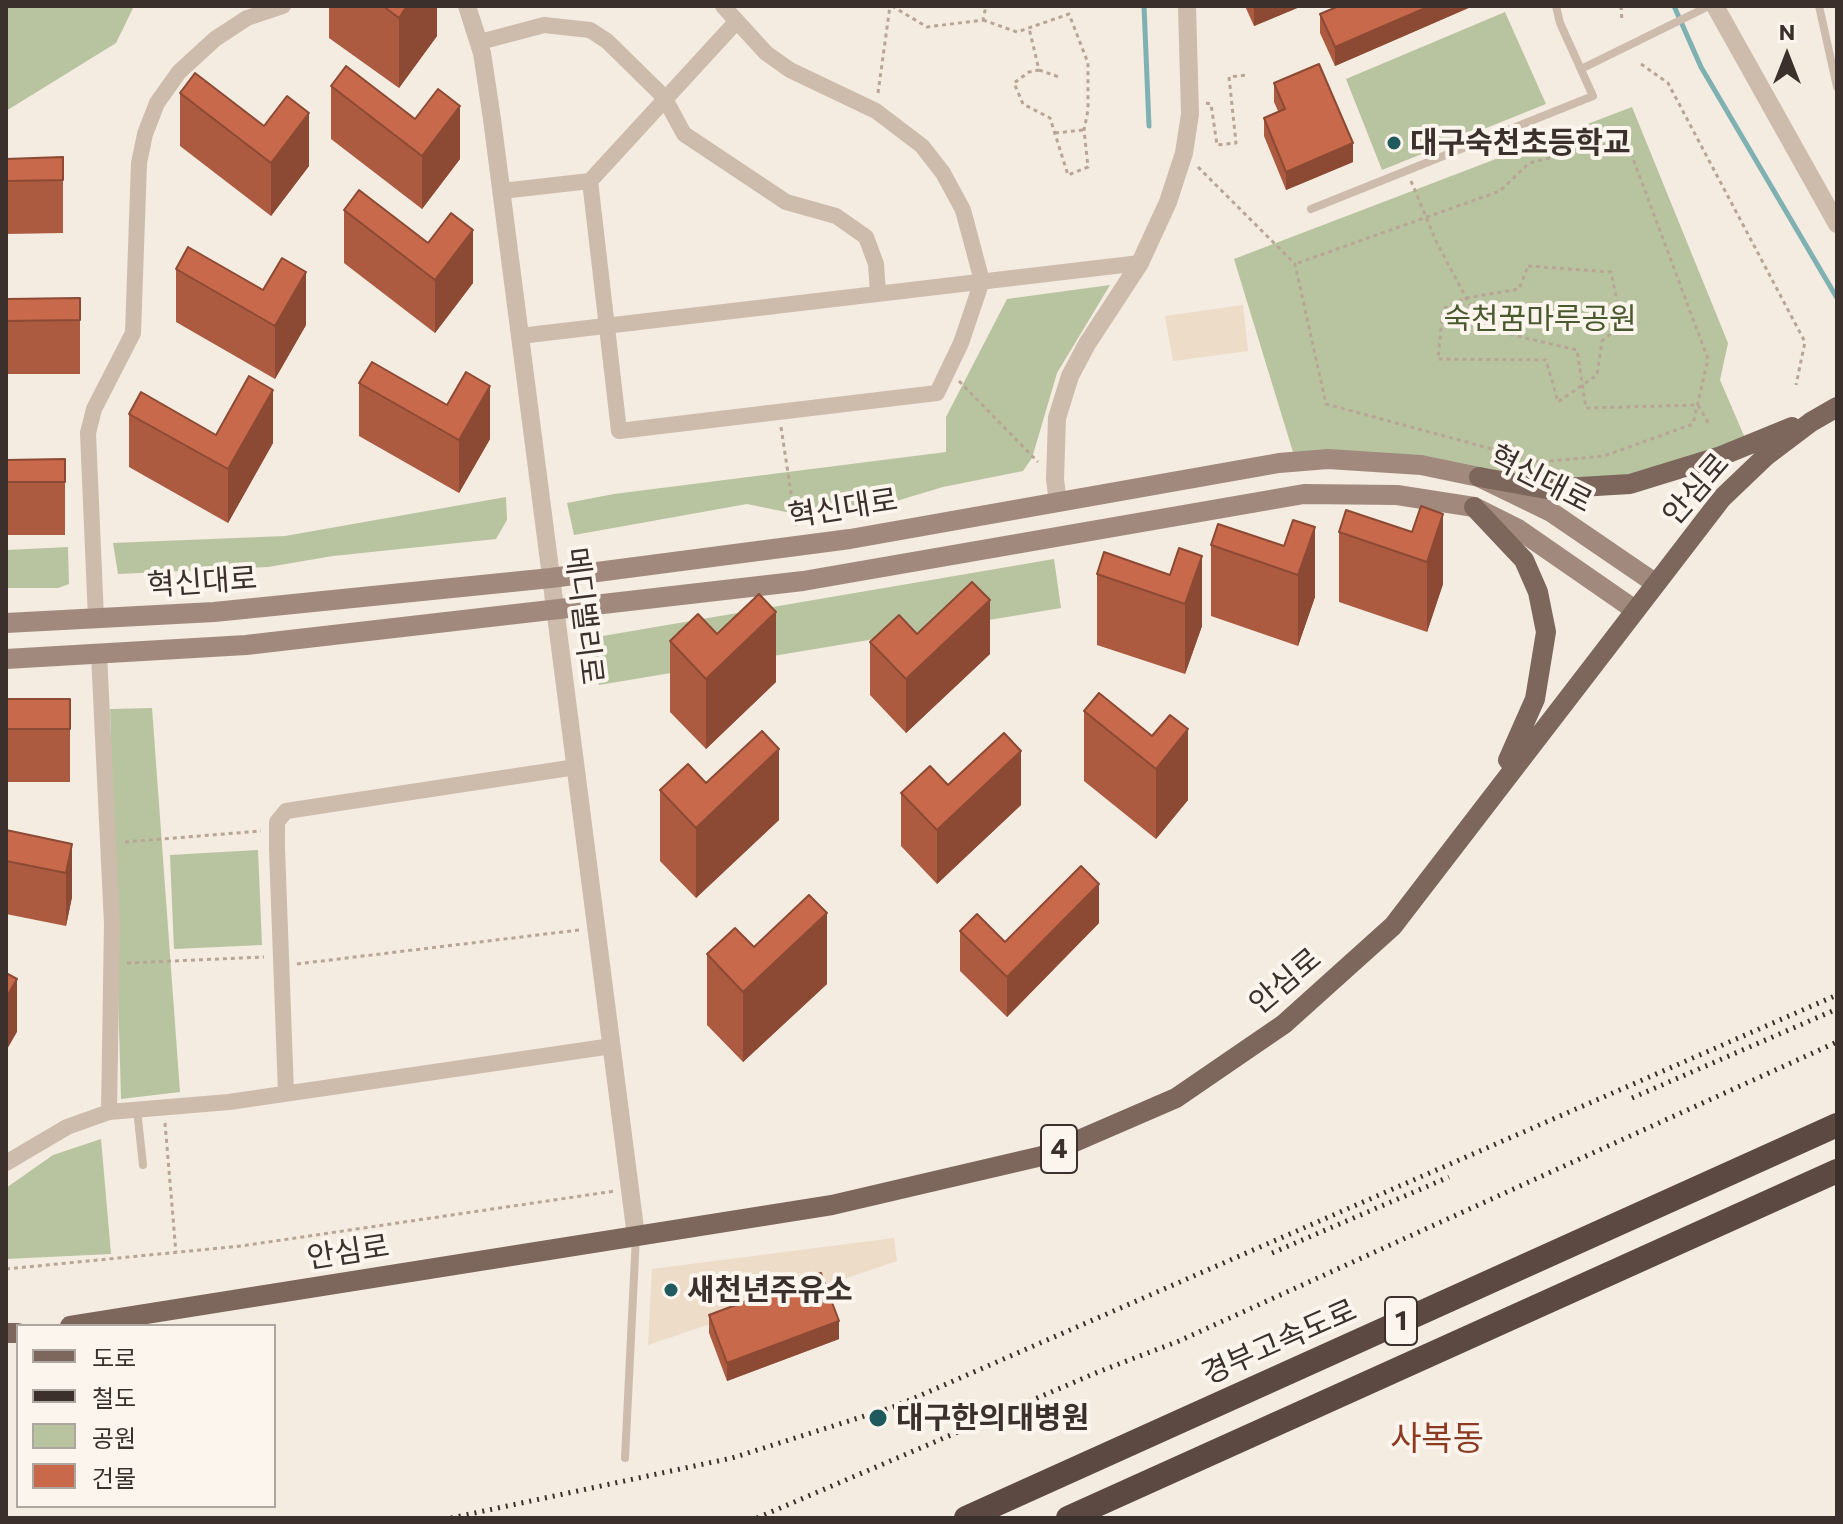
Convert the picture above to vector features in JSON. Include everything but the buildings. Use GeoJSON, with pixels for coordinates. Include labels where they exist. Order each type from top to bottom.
{"type":"FeatureCollection","features":[{"type":"Feature","properties":{"kind":"highway","name":"경부고속도로"},"geometry":{"type":"LineString","coordinates":[[966,1518],[1837,1125]]}},
{"type":"Feature","properties":{"kind":"highway","name":"1"},"geometry":{"type":"LineString","coordinates":[[1068,1518],[1837,1171]]}},
{"type":"Feature","properties":{"kind":"main road","name":"안심로"},"geometry":{"type":"LineString","coordinates":[[83,1324],[832,1205],[1042,1156],[1176,1098],[1284,1024],[1393,926],[1722,498],[1766,456],[1831,410]]}},
{"type":"Feature","properties":{"kind":"main road"},"geometry":{"type":"LineString","coordinates":[[1479,477],[1546,489],[1630,484],[1721,456],[1831,410]]}},
{"type":"Feature","properties":{"kind":"main road","name":"혁신대로"},"geometry":{"type":"LineString","coordinates":[[6,623],[214,612],[551,578],[799,546],[1279,463],[1328,459],[1421,465],[1479,477],[1551,512],[1655,583]]}},
{"type":"Feature","properties":{"kind":"main road"},"geometry":{"type":"LineString","coordinates":[[6,659],[246,645],[803,581],[1304,494],[1397,495],[1474,507],[1518,529],[1635,610]]}},
{"type":"Feature","properties":{"kind":"main road"},"geometry":{"type":"LineString","coordinates":[[1474,507],[1524,560],[1538,592],[1546,632],[1535,699],[1487,803]]}},
{"type":"Feature","properties":{"kind":"street"},"geometry":{"type":"LineString","coordinates":[[96,619],[88,433],[94,409],[133,333],[139,163],[145,134],[157,103],[188,64],[215,39],[247,18],[283,6]]}},
{"type":"Feature","properties":{"kind":"street","name":"메디밸리로"},"geometry":{"type":"LineString","coordinates":[[467,6],[480,42],[502,191],[636,1236]]}},
{"type":"Feature","properties":{"kind":"street"},"geometry":{"type":"LineString","coordinates":[[590,181],[619,431],[937,393],[961,343],[982,281],[963,210],[943,173],[922,146],[876,111],[790,70],[766,53],[723,6]]}},
{"type":"Feature","properties":{"kind":"street"},"geometry":{"type":"LineString","coordinates":[[1058,503],[1055,479],[1057,418],[1070,376],[1140,263],[1168,202],[1184,153],[1190,103],[1187,6]]}},
{"type":"Feature","properties":{"kind":"street"},"geometry":{"type":"LineString","coordinates":[[1715,6],[1837,224]]}},
{"type":"Feature","properties":{"kind":"street"},"geometry":{"type":"LineString","coordinates":[[502,191],[590,181],[737,21]]}},
{"type":"Feature","properties":{"kind":"street"},"geometry":{"type":"LineString","coordinates":[[480,42],[544,25],[590,30],[607,41],[664,97],[684,134],[786,202],[836,216],[866,237],[876,264],[878,293]]}},
{"type":"Feature","properties":{"kind":"street"},"geometry":{"type":"LineString","coordinates":[[520,336],[1140,263]]}},
{"type":"Feature","properties":{"kind":"street"},"geometry":{"type":"LineString","coordinates":[[99,654],[112,963],[109,1112]]}},
{"type":"Feature","properties":{"kind":"street"},"geometry":{"type":"LineString","coordinates":[[286,1093],[277,822],[286,811],[576,767]]}},
{"type":"Feature","properties":{"kind":"street"},"geometry":{"type":"LineString","coordinates":[[6,1163],[67,1127],[109,1112],[286,1093],[612,1046]]}},
{"type":"Feature","properties":{"kind":"lane"},"geometry":{"type":"LineString","coordinates":[[1311,209],[1593,96],[1560,23],[1556,6]]}},
{"type":"Feature","properties":{"kind":"lane"},"geometry":{"type":"LineString","coordinates":[[1581,69],[1709,6]]}},
{"type":"Feature","properties":{"kind":"lane"},"geometry":{"type":"LineString","coordinates":[[1819,6],[1837,87]]}},
{"type":"Feature","properties":{"kind":"lane"},"geometry":{"type":"LineString","coordinates":[[137,1109],[143,1165]]}},
{"type":"Feature","properties":{"kind":"lane"},"geometry":{"type":"LineString","coordinates":[[625,1458],[636,1236]]}},
{"type":"Feature","properties":{"kind":"path"},"geometry":{"type":"LineString","coordinates":[[876,111],[891,6],[927,27],[983,20],[1017,32],[1069,14],[1088,63],[1088,110],[1084,130],[1088,167],[1068,175],[1050,118],[1023,104],[1014,83],[1029,72],[1039,70],[1059,77]]}},
{"type":"Feature","properties":{"kind":"path"},"geometry":{"type":"LineString","coordinates":[[983,20],[986,6]]}},
{"type":"Feature","properties":{"kind":"path"},"geometry":{"type":"LineString","coordinates":[[1621,6],[1622,22]]}},
{"type":"Feature","properties":{"kind":"path"},"geometry":{"type":"LineString","coordinates":[[1029,28],[1039,70]]}},
{"type":"Feature","properties":{"kind":"path"},"geometry":{"type":"LineString","coordinates":[[1641,64],[1668,83],[1805,342],[1796,385]]}},
{"type":"Feature","properties":{"kind":"path"},"geometry":{"type":"LineString","coordinates":[[1190,103],[1211,104],[1217,145],[1236,143],[1229,77],[1247,75]]}},
{"type":"Feature","properties":{"kind":"path"},"geometry":{"type":"LineString","coordinates":[[1055,133],[1084,130]]}},
{"type":"Feature","properties":{"kind":"path"},"geometry":{"type":"LineString","coordinates":[[1184,153],[1295,264],[1326,404],[1540,462],[1604,456],[1693,424],[1708,359],[1626,140],[1529,163],[1500,191],[1295,264]]}},
{"type":"Feature","properties":{"kind":"path"},"geometry":{"type":"LineString","coordinates":[[1406,170],[1436,241],[1482,328],[1577,350],[1586,408],[1698,405]]}},
{"type":"Feature","properties":{"kind":"path"},"geometry":{"type":"LineString","coordinates":[[1528,266],[1611,272],[1622,325],[1602,341],[1597,375],[1558,402],[1546,360],[1438,359],[1443,309],[1466,298],[1519,289],[1528,266]]}},
{"type":"Feature","properties":{"kind":"path"},"geometry":{"type":"LineString","coordinates":[[948,370],[1055,479]]}},
{"type":"Feature","properties":{"kind":"path"},"geometry":{"type":"LineString","coordinates":[[1698,405],[1710,426]]}},
{"type":"Feature","properties":{"kind":"path"},"geometry":{"type":"LineString","coordinates":[[779,411],[799,546]]}},
{"type":"Feature","properties":{"kind":"path"},"geometry":{"type":"LineString","coordinates":[[108,843],[277,830]]}},
{"type":"Feature","properties":{"kind":"path"},"geometry":{"type":"LineString","coordinates":[[112,963],[281,961],[596,928]]}},
{"type":"Feature","properties":{"kind":"path"},"geometry":{"type":"LineString","coordinates":[[164,1107],[176,1253]]}},
{"type":"Feature","properties":{"kind":"path"},"geometry":{"type":"LineString","coordinates":[[6,1269],[176,1253],[630,1189]]}},
{"type":"Feature","properties":{"kind":"green space"},"geometry":{"type":"Polygon","coordinates":[[[6,6],[134,6],[116,43],[6,111],[6,6]]]}},
{"type":"Feature","properties":{"kind":"green space"},"geometry":{"type":"Polygon","coordinates":[[[1505,12],[1546,104],[1382,170],[1346,79],[1505,12]]]}},
{"type":"Feature","properties":{"kind":"green space","name":"숙천꿈마루공원"},"geometry":{"type":"Polygon","coordinates":[[[1632,107],[1728,343],[1720,380],[1748,445],[1602,488],[1296,462],[1234,259],[1632,107]]]}},
{"type":"Feature","properties":{"kind":"green space"},"geometry":{"type":"Polygon","coordinates":[[[1110,285],[1057,373],[1032,458],[1023,471],[943,487],[893,502],[791,513],[747,504],[574,535],[567,503],[614,494],[946,452],[946,417],[1007,299],[1110,285]]]}},
{"type":"Feature","properties":{"kind":"green space"},"geometry":{"type":"Polygon","coordinates":[[[506,497],[507,520],[496,539],[333,556],[268,567],[118,574],[113,543],[285,536],[506,497]]]}},
{"type":"Feature","properties":{"kind":"green space"},"geometry":{"type":"Polygon","coordinates":[[[68,547],[69,584],[58,588],[6,588],[6,550],[68,547]]]}},
{"type":"Feature","properties":{"kind":"green space"},"geometry":{"type":"Polygon","coordinates":[[[1054,559],[1061,608],[599,685],[591,638],[1054,559]]]}},
{"type":"Feature","properties":{"kind":"green space"},"geometry":{"type":"Polygon","coordinates":[[[152,708],[180,1092],[121,1099],[110,709],[152,708]]]}},
{"type":"Feature","properties":{"kind":"green space"},"geometry":{"type":"Polygon","coordinates":[[[258,850],[262,945],[174,949],[170,855],[258,850]]]}},
{"type":"Feature","properties":{"kind":"green space"},"geometry":{"type":"Polygon","coordinates":[[[101,1139],[111,1254],[6,1259],[6,1188],[53,1155],[101,1139]]]}},
{"type":"Feature","properties":{"kind":"shaded area"},"geometry":{"type":"Polygon","coordinates":[[[1243,305],[1248,351],[1173,361],[1165,316],[1243,305]]]}},
{"type":"Feature","properties":{"kind":"shaded area"},"geometry":{"type":"Polygon","coordinates":[[[894,1238],[897,1261],[648,1345],[652,1269],[894,1238]]]}},
{"type":"Feature","properties":{"kind":"waterway"},"geometry":{"type":"LineString","coordinates":[[1144,6],[1149,126]]}},
{"type":"Feature","properties":{"kind":"waterway"},"geometry":{"type":"LineString","coordinates":[[1674,6],[1701,67],[1837,298]]}},
{"type":"Feature","properties":{"kind":"railway"},"geometry":{"type":"LineString","coordinates":[[451,1518],[732,1458],[896,1406],[1837,995]]}},
{"type":"Feature","properties":{"kind":"railway"},"geometry":{"type":"LineString","coordinates":[[1632,1098],[1837,1009]]}},
{"type":"Feature","properties":{"kind":"railway"},"geometry":{"type":"LineString","coordinates":[[757,1518],[1098,1372],[1179,1341],[1837,1042]]}},
{"type":"Feature","properties":{"kind":"railway"},"geometry":{"type":"LineString","coordinates":[[1272,1253],[1449,1177]]}},
{"type":"Feature","properties":{"kind":"place","name":"대구숙천초등학교"},"geometry":{"type":"Point","coordinates":[1394,143]}},
{"type":"Feature","properties":{"kind":"place","name":"새천년주유소"},"geometry":{"type":"Point","coordinates":[671,1290]}},
{"type":"Feature","properties":{"kind":"place","name":"대구한의대병원"},"geometry":{"type":"Point","coordinates":[878,1418]}},
{"type":"Feature","properties":{"kind":"district","name":"사복동"},"geometry":{"type":"Point","coordinates":[1437,1439]}}]}
